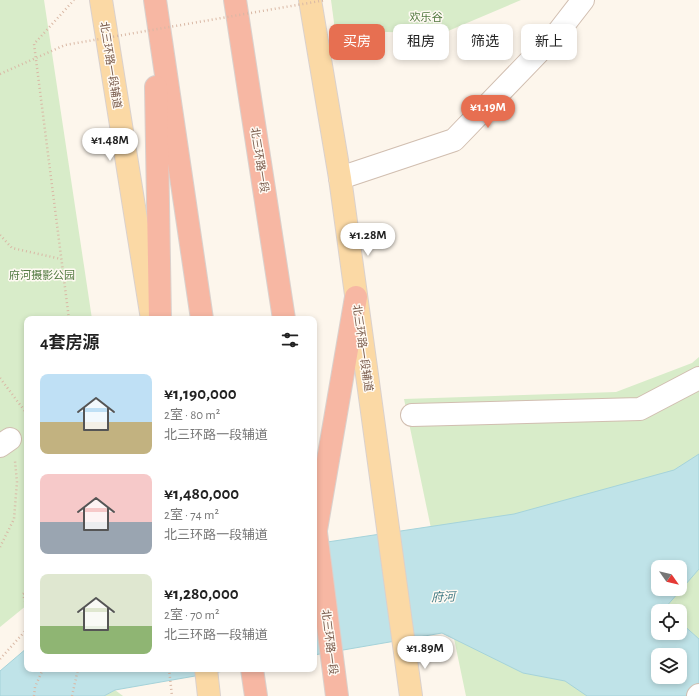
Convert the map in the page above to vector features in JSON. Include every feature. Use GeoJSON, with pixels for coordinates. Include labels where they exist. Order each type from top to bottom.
{"type":"FeatureCollection","features":[{"type":"Feature","properties":{"kind":"highway"},"geometry":{"type":"LineString","coordinates":[[155,0],[160,316]]}},
{"type":"Feature","properties":{"kind":"highway"},"geometry":{"type":"LineString","coordinates":[[155,0],[202,316]]}},
{"type":"Feature","properties":{"kind":"highway","name":"北三环路一段"},"geometry":{"type":"LineString","coordinates":[[235,0],[284,316]]}},
{"type":"Feature","properties":{"kind":"highway","name":"北三环路一段"},"geometry":{"type":"LineString","coordinates":[[317,512],[356,297]]}},
{"type":"Feature","properties":{"kind":"highway","name":"北三环路一段"},"geometry":{"type":"LineString","coordinates":[[317,539],[337,696]]}},
{"type":"Feature","properties":{"kind":"highway"},"geometry":{"type":"LineString","coordinates":[[332,663],[342,696]]}},
{"type":"Feature","properties":{"kind":"main road","name":"北三环路一段辅道"},"geometry":{"type":"LineString","coordinates":[[101,0],[152,316]]}},
{"type":"Feature","properties":{"kind":"main road","name":"北三环路一段辅道"},"geometry":{"type":"LineString","coordinates":[[310,0],[340,178],[411,696]]}},
{"type":"Feature","properties":{"kind":"street"},"geometry":{"type":"LineString","coordinates":[[340,178],[454,140],[559,31],[583,0]]}},
{"type":"Feature","properties":{"kind":"street"},"geometry":{"type":"LineString","coordinates":[[412,415],[640,409],[699,378]]}},
{"type":"Feature","properties":{"kind":"path"},"geometry":{"type":"LineString","coordinates":[[69,316],[34,44],[74,0]]}},
{"type":"Feature","properties":{"kind":"path"},"geometry":{"type":"LineString","coordinates":[[0,74],[65,46],[326,0]]}},
{"type":"Feature","properties":{"kind":"path"},"geometry":{"type":"LineString","coordinates":[[0,235],[12,248],[61,259]]}},
{"type":"Feature","properties":{"kind":"path"},"geometry":{"type":"LineString","coordinates":[[0,378],[24,410]]}},
{"type":"Feature","properties":{"kind":"path"},"geometry":{"type":"LineString","coordinates":[[0,547],[14,519],[17,482],[13,451],[5,443]]}},
{"type":"Feature","properties":{"kind":"path"},"geometry":{"type":"LineString","coordinates":[[0,660],[24,632]]}},
{"type":"Feature","properties":{"kind":"path"},"geometry":{"type":"LineString","coordinates":[[34,696],[35,687],[42,672]]}},
{"type":"Feature","properties":{"kind":"path"},"geometry":{"type":"LineString","coordinates":[[72,696],[77,672]]}},
{"type":"Feature","properties":{"kind":"path"},"geometry":{"type":"LineString","coordinates":[[169,672],[172,696]]}},
{"type":"Feature","properties":{"kind":"green space","name":"府河摄影公园"},"geometry":{"type":"Polygon","coordinates":[[[0,0],[44,0],[92,316],[24,316],[24,607],[0,627],[0,0]]]}},
{"type":"Feature","properties":{"kind":"green space","name":"欢乐谷"},"geometry":{"type":"Polygon","coordinates":[[[331,0],[521,0],[465,24],[457,24],[457,27],[449,31],[449,24],[393,24],[393,32],[385,32],[385,24],[334,24],[331,0]]]}},
{"type":"Feature","properties":{"kind":"green space"},"geometry":{"type":"Polygon","coordinates":[[[699,357],[699,658],[687,656],[687,648],[651,648],[651,683],[637,696],[466,696],[404,399],[616,392],[692,363],[699,357]]]}},
{"type":"Feature","properties":{"kind":"green space"},"geometry":{"type":"Polygon","coordinates":[[[115,690],[123,696],[104,696],[115,690]]]}},
{"type":"Feature","properties":{"kind":"water","name":"府河"},"geometry":{"type":"Polygon","coordinates":[[[699,454],[699,569],[687,583],[687,560],[651,560],[651,596],[675,596],[668,604],[651,604],[651,640],[687,640],[687,628],[699,639],[699,696],[587,696],[565,681],[523,673],[442,633],[317,654],[317,544],[514,514],[674,470],[699,454]]]}},
{"type":"Feature","properties":{"kind":"water"},"geometry":{"type":"Polygon","coordinates":[[[24,651],[24,672],[218,672],[115,690],[104,696],[0,696],[0,671],[24,651]]]}}]}
